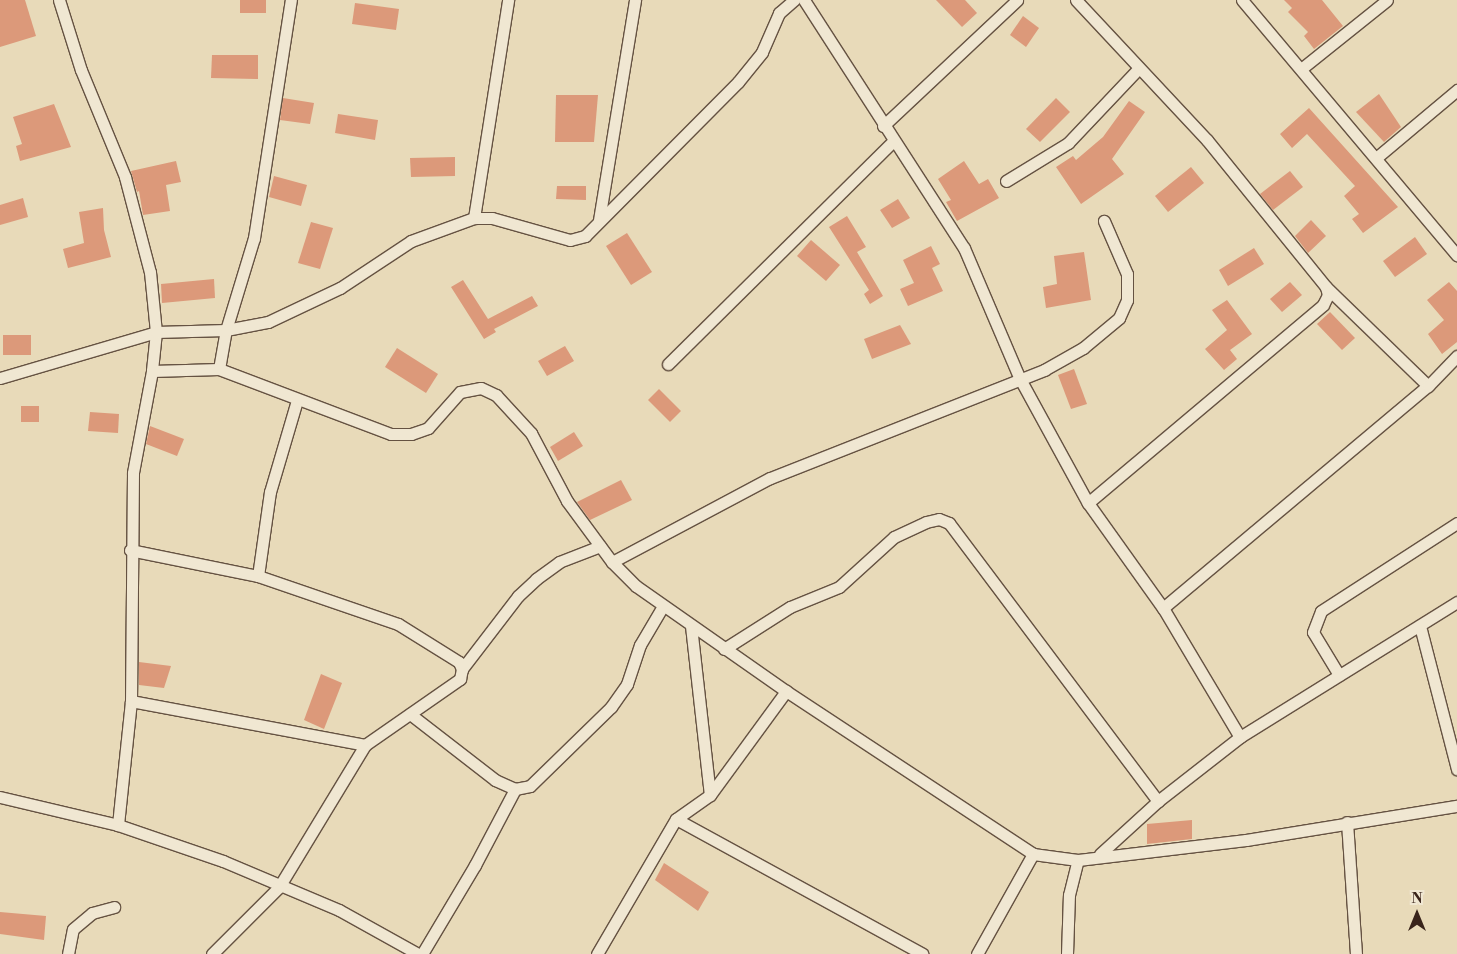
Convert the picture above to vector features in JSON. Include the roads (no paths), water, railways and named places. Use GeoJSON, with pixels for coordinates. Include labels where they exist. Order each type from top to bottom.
{"type":"FeatureCollection","features":[{"type":"Feature","properties":{"kind":"street"},"geometry":{"type":"LineString","coordinates":[[60,0],[81,70],[125,177],[150,272],[156,332],[152,371],[133,473],[130,550],[131,701],[118,826]]}},
{"type":"Feature","properties":{"kind":"street"},"geometry":{"type":"LineString","coordinates":[[219,369],[226,330],[254,238],[291,0]]}},
{"type":"Feature","properties":{"kind":"street"},"geometry":{"type":"LineString","coordinates":[[474,218],[508,0]]}},
{"type":"Feature","properties":{"kind":"street"},"geometry":{"type":"LineString","coordinates":[[599,220],[635,0]]}},
{"type":"Feature","properties":{"kind":"street"},"geometry":{"type":"LineString","coordinates":[[0,378],[156,332],[226,330],[268,322],[340,288],[411,241],[474,218],[492,218],[570,240],[585,236],[738,82],[762,52],[779,13],[794,0]]}},
{"type":"Feature","properties":{"kind":"street"},"geometry":{"type":"LineString","coordinates":[[804,0],[892,140],[964,248],[1020,379],[1088,503],[1163,608],[1240,737]]}},
{"type":"Feature","properties":{"kind":"street"},"geometry":{"type":"LineString","coordinates":[[883,126],[1017,0]]}},
{"type":"Feature","properties":{"kind":"street"},"geometry":{"type":"LineString","coordinates":[[1076,0],[1207,140],[1326,287],[1428,386]]}},
{"type":"Feature","properties":{"kind":"street"},"geometry":{"type":"LineString","coordinates":[[1242,0],[1457,255]]}},
{"type":"Feature","properties":{"kind":"street"},"geometry":{"type":"LineString","coordinates":[[1301,69],[1387,0]]}},
{"type":"Feature","properties":{"kind":"street"},"geometry":{"type":"LineString","coordinates":[[1006,181],[1068,143],[1139,68]]}},
{"type":"Feature","properties":{"kind":"street"},"geometry":{"type":"LineString","coordinates":[[1376,158],[1457,90]]}},
{"type":"Feature","properties":{"kind":"street"},"geometry":{"type":"LineString","coordinates":[[668,364],[892,140]]}},
{"type":"Feature","properties":{"kind":"street"},"geometry":{"type":"LineString","coordinates":[[612,562],[770,478],[1020,379],[1083,348],[1119,318],[1126,300],[1127,274],[1104,220]]}},
{"type":"Feature","properties":{"kind":"street"},"geometry":{"type":"LineString","coordinates":[[1088,503],[1323,305],[1328,295],[1326,287]]}},
{"type":"Feature","properties":{"kind":"street"},"geometry":{"type":"LineString","coordinates":[[1163,608],[1428,386],[1457,356]]}},
{"type":"Feature","properties":{"kind":"street"},"geometry":{"type":"LineString","coordinates":[[152,371],[219,369],[391,434],[410,434],[428,428],[460,392],[480,388],[496,395],[531,433],[567,500],[612,562],[636,586],[786,691],[1034,854],[1078,860],[1095,856],[1246,840],[1347,822],[1457,806]]}},
{"type":"Feature","properties":{"kind":"street"},"geometry":{"type":"LineString","coordinates":[[258,576],[270,492],[297,400]]}},
{"type":"Feature","properties":{"kind":"street"},"geometry":{"type":"LineString","coordinates":[[724,649],[790,607],[839,587],[894,537],[926,522],[939,519],[949,523],[1158,801]]}},
{"type":"Feature","properties":{"kind":"street"},"geometry":{"type":"LineString","coordinates":[[1339,675],[1313,632],[1321,611],[1457,523]]}},
{"type":"Feature","properties":{"kind":"street"},"geometry":{"type":"LineString","coordinates":[[212,954],[279,887],[364,745],[460,679],[462,669],[518,596],[536,579],[559,562],[600,546]]}},
{"type":"Feature","properties":{"kind":"street"},"geometry":{"type":"LineString","coordinates":[[130,550],[258,576],[398,624],[459,662],[462,669]]}},
{"type":"Feature","properties":{"kind":"street"},"geometry":{"type":"LineString","coordinates":[[1095,856],[1107,851],[1158,801],[1240,737],[1457,602]]}},
{"type":"Feature","properties":{"kind":"street"},"geometry":{"type":"LineString","coordinates":[[410,714],[495,780],[515,789],[530,786],[611,707],[627,684],[640,645],[663,606]]}},
{"type":"Feature","properties":{"kind":"street"},"geometry":{"type":"LineString","coordinates":[[691,626],[710,795]]}},
{"type":"Feature","properties":{"kind":"street"},"geometry":{"type":"LineString","coordinates":[[1420,626],[1457,769]]}},
{"type":"Feature","properties":{"kind":"street"},"geometry":{"type":"LineString","coordinates":[[597,954],[676,819],[710,795],[786,691]]}},
{"type":"Feature","properties":{"kind":"street"},"geometry":{"type":"LineString","coordinates":[[131,701],[364,745]]}},
{"type":"Feature","properties":{"kind":"street"},"geometry":{"type":"LineString","coordinates":[[422,954],[475,866],[515,789]]}},
{"type":"Feature","properties":{"kind":"street"},"geometry":{"type":"LineString","coordinates":[[0,796],[118,826],[223,861],[279,887],[339,910],[418,954]]}},
{"type":"Feature","properties":{"kind":"street"},"geometry":{"type":"LineString","coordinates":[[676,819],[923,954]]}},
{"type":"Feature","properties":{"kind":"street"},"geometry":{"type":"LineString","coordinates":[[1347,822],[1356,954]]}},
{"type":"Feature","properties":{"kind":"street"},"geometry":{"type":"LineString","coordinates":[[977,954],[1034,854]]}},
{"type":"Feature","properties":{"kind":"street"},"geometry":{"type":"LineString","coordinates":[[1066,954],[1069,895],[1078,860]]}},
{"type":"Feature","properties":{"kind":"street"},"geometry":{"type":"LineString","coordinates":[[68,954],[73,929],[92,913],[114,907]]}}]}
